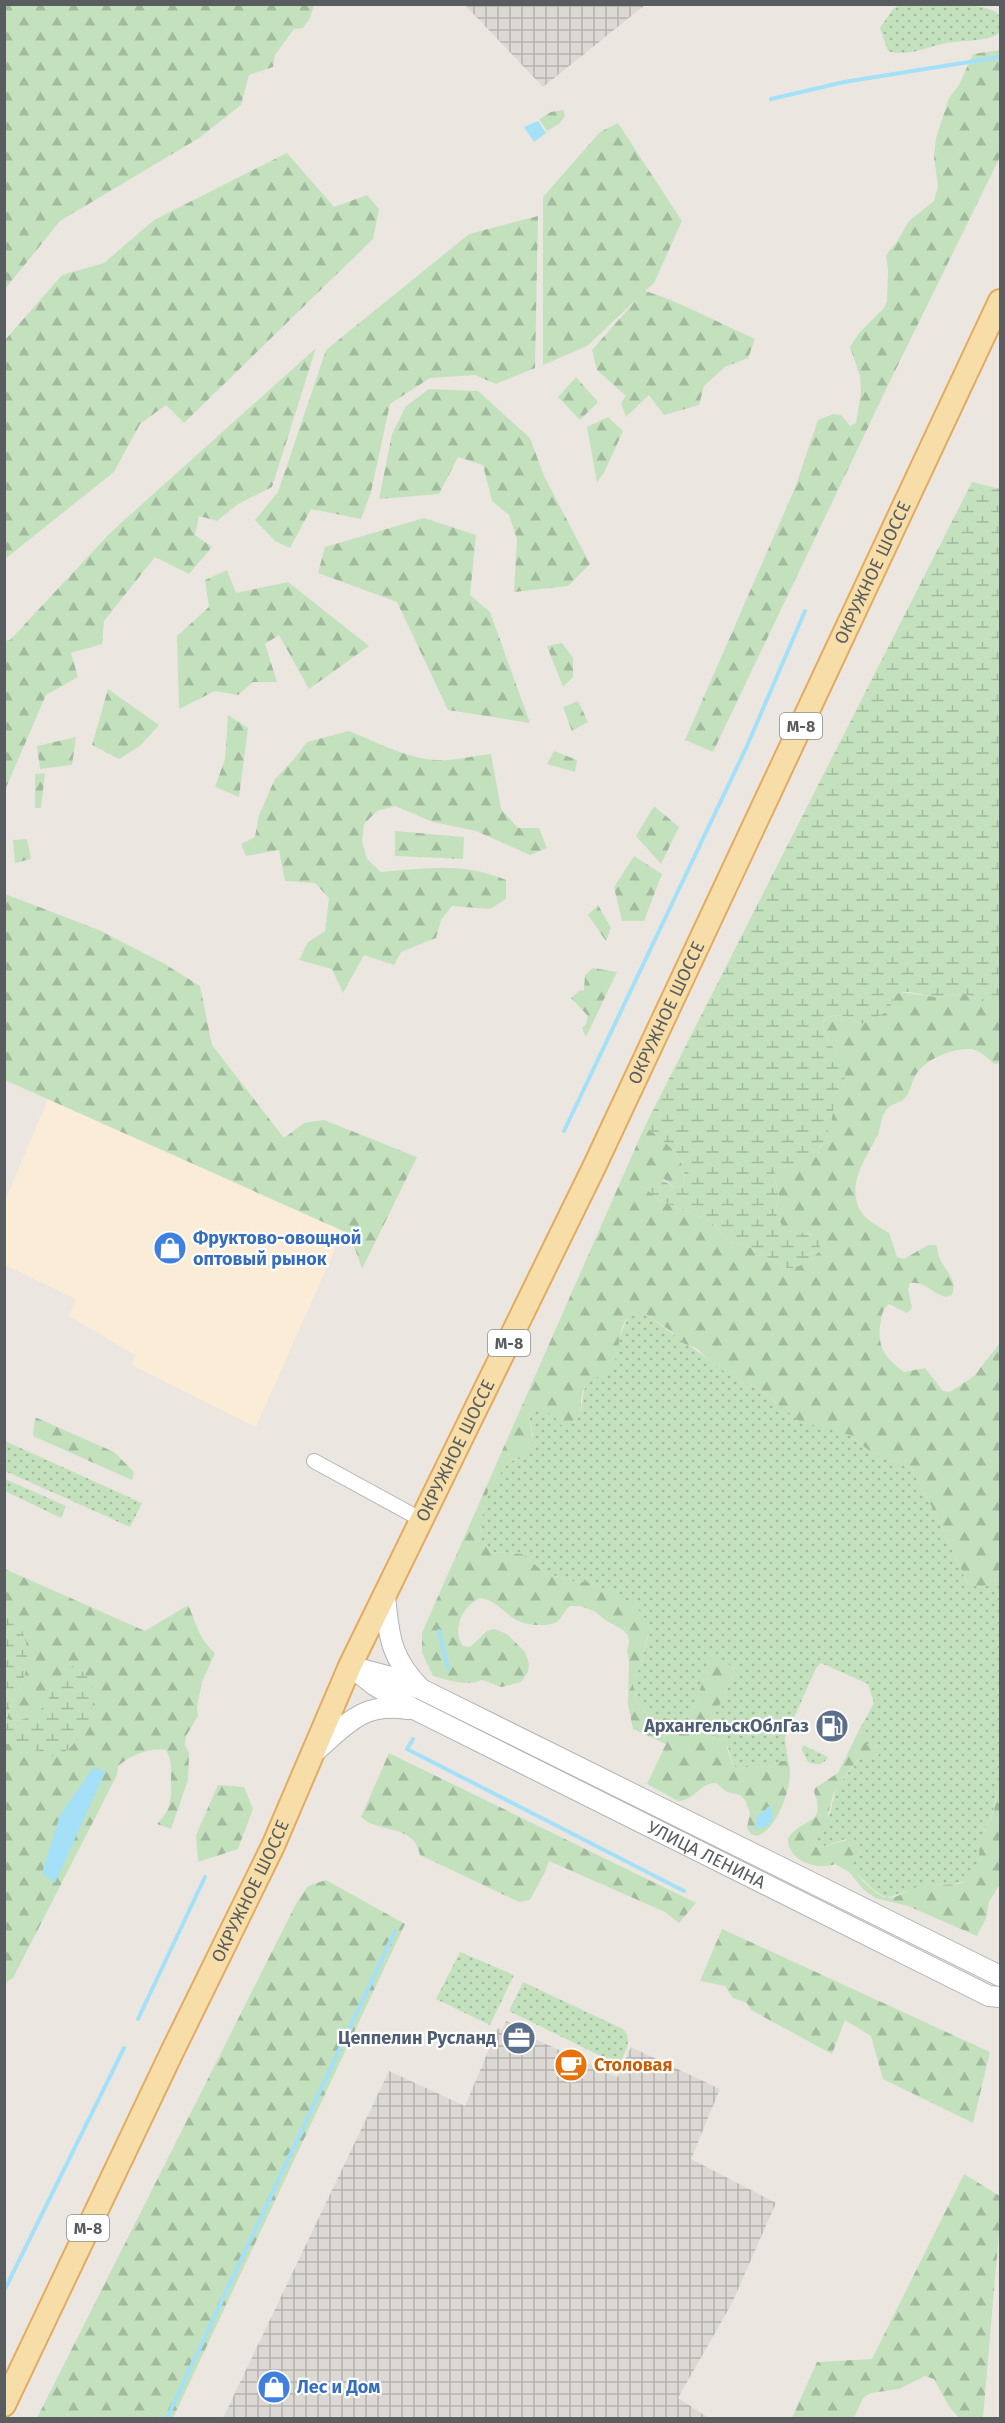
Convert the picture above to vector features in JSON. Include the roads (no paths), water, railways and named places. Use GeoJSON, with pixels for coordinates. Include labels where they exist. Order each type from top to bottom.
{"type":"FeatureCollection","features":[{"type":"Feature","properties":{"kind":"main road","name":"ОКРУЖНОЕ ШОССЕ"},"geometry":{"type":"LineString","coordinates":[[4,2405],[273,1846],[350,1666],[595,1165],[1000,301]]}},
{"type":"Feature","properties":{"kind":"main road","name":"УЛИЦА ЛЕНИНА"},"geometry":{"type":"LineString","coordinates":[[385,1596],[389,1633],[395,1656],[423,1690]]}},
{"type":"Feature","properties":{"kind":"main road","name":"УЛИЦА ЛЕНИНА"},"geometry":{"type":"LineString","coordinates":[[350,1666],[387,1676],[423,1690],[1000,1976]]}},
{"type":"Feature","properties":{"kind":"main road","name":"УЛИЦА ЛЕНИНА"},"geometry":{"type":"LineString","coordinates":[[350,1666],[374,1685],[414,1709],[997,1998]]}},
{"type":"Feature","properties":{"kind":"main road","name":"УЛИЦА ЛЕНИНА"},"geometry":{"type":"LineString","coordinates":[[313,1753],[362,1712],[386,1706],[414,1709]]}},
{"type":"Feature","properties":{"kind":"main road"},"geometry":{"type":"LineString","coordinates":[[746,1875],[761,1859]]}},
{"type":"Feature","properties":{"kind":"street"},"geometry":{"type":"LineString","coordinates":[[314,1461],[422,1520]]}},
{"type":"Feature","properties":{"kind":"water"},"geometry":{"type":"Polygon","coordinates":[[[538,121],[546,133],[534,142],[524,127],[538,121]]]}},
{"type":"Feature","properties":{"kind":"water"},"geometry":{"type":"Polygon","coordinates":[[[94,1767],[105,1772],[55,1883],[42,1873],[60,1815],[94,1767]]]}},
{"type":"Feature","properties":{"kind":"water"},"geometry":{"type":"Polygon","coordinates":[[[768,1806],[772,1808],[772,1821],[764,1828],[760,1826],[757,1830],[755,1828],[758,1814],[763,1813],[768,1806]]]}},
{"type":"Feature","properties":{"kind":"waterway"},"geometry":{"type":"LineString","coordinates":[[771,99],[844,82],[1000,57]]}},
{"type":"Feature","properties":{"kind":"waterway"},"geometry":{"type":"LineString","coordinates":[[564,1131],[747,746],[805,611]]}},
{"type":"Feature","properties":{"kind":"waterway"},"geometry":{"type":"LineString","coordinates":[[439,1631],[448,1668]]}},
{"type":"Feature","properties":{"kind":"waterway"},"geometry":{"type":"LineString","coordinates":[[413,1739],[407,1749],[684,1891]]}},
{"type":"Feature","properties":{"kind":"waterway"},"geometry":{"type":"LineString","coordinates":[[138,2019],[205,1877]]}},
{"type":"Feature","properties":{"kind":"waterway"},"geometry":{"type":"LineString","coordinates":[[167,2418],[395,1931]]}},
{"type":"Feature","properties":{"kind":"waterway"},"geometry":{"type":"LineString","coordinates":[[4,2291],[124,2048]]}},
{"type":"Feature","properties":{"kind":"place","name":"Фруктово-овощной оптовый рынок"},"geometry":{"type":"Point","coordinates":[170,1248]}},
{"type":"Feature","properties":{"kind":"place","name":"АрхангельскОблГаз"},"geometry":{"type":"Point","coordinates":[832,1726]}},
{"type":"Feature","properties":{"kind":"place","name":"Цеппелин Русланд"},"geometry":{"type":"Point","coordinates":[519,2038]}},
{"type":"Feature","properties":{"kind":"place","name":"Столовая"},"geometry":{"type":"Point","coordinates":[571,2065]}},
{"type":"Feature","properties":{"kind":"place","name":"Лес и Дом"},"geometry":{"type":"Point","coordinates":[274,2387]}}]}
